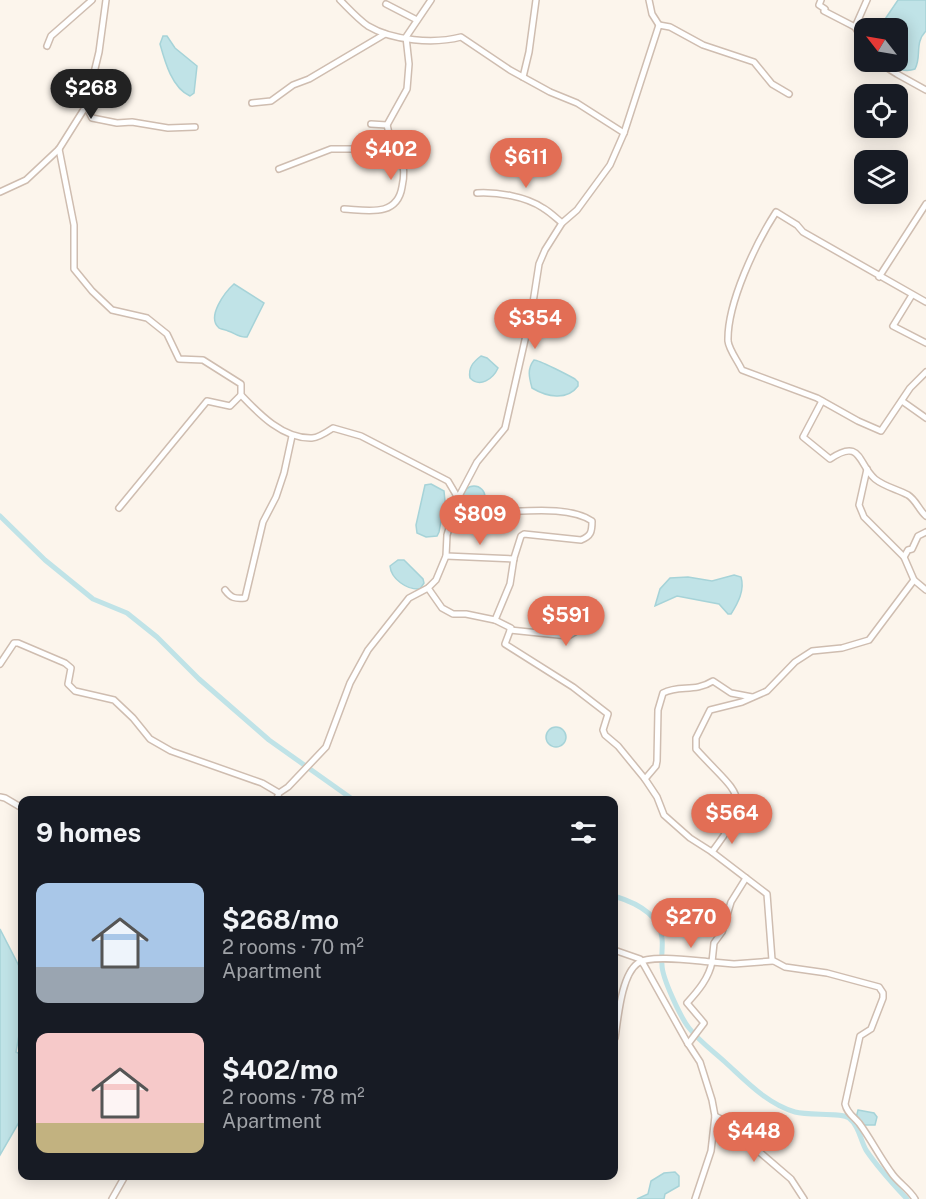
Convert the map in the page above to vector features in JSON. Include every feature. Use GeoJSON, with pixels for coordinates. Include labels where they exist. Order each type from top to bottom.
{"type":"FeatureCollection","features":[{"type":"Feature","properties":{"kind":"street"},"geometry":{"type":"LineString","coordinates":[[47,46],[51,36],[92,0]]}},
{"type":"Feature","properties":{"kind":"street"},"geometry":{"type":"LineString","coordinates":[[0,192],[26,180],[59,148],[86,106],[99,52],[106,0]]}},
{"type":"Feature","properties":{"kind":"street"},"geometry":{"type":"LineString","coordinates":[[340,0],[368,26],[385,34],[434,42],[461,37],[523,77],[550,92],[577,103],[624,134]]}},
{"type":"Feature","properties":{"kind":"street"},"geometry":{"type":"LineString","coordinates":[[344,208],[377,211],[387,209],[394,205],[401,194],[404,176],[401,158],[393,148],[387,125],[407,89],[409,63],[406,37],[430,0]]}},
{"type":"Feature","properties":{"kind":"street"},"geometry":{"type":"LineString","coordinates":[[523,77],[536,0]]}},
{"type":"Feature","properties":{"kind":"street"},"geometry":{"type":"LineString","coordinates":[[649,0],[652,14],[659,25],[670,27],[703,45],[754,62],[772,84],[789,94]]}},
{"type":"Feature","properties":{"kind":"street"},"geometry":{"type":"LineString","coordinates":[[821,0],[819,4],[825,9],[824,11],[854,26]]}},
{"type":"Feature","properties":{"kind":"street"},"geometry":{"type":"LineString","coordinates":[[859,18],[867,0]]}},
{"type":"Feature","properties":{"kind":"street"},"geometry":{"type":"LineString","coordinates":[[386,4],[417,20]]}},
{"type":"Feature","properties":{"kind":"street"},"geometry":{"type":"LineString","coordinates":[[278,796],[326,747],[350,683],[368,650],[409,598],[428,588],[436,580],[446,556],[447,535],[458,498],[477,462],[505,428],[532,309],[537,271],[545,250],[562,223],[577,210],[610,165],[624,134],[659,25]]}},
{"type":"Feature","properties":{"kind":"street"},"geometry":{"type":"LineString","coordinates":[[252,103],[271,101],[293,85],[309,79],[385,34]]}},
{"type":"Feature","properties":{"kind":"street"},"geometry":{"type":"LineString","coordinates":[[894,72],[926,90]]}},
{"type":"Feature","properties":{"kind":"street"},"geometry":{"type":"LineString","coordinates":[[86,106],[92,118],[168,128],[195,127]]}},
{"type":"Feature","properties":{"kind":"street"},"geometry":{"type":"LineString","coordinates":[[370,124],[387,125]]}},
{"type":"Feature","properties":{"kind":"street"},"geometry":{"type":"LineString","coordinates":[[59,148],[74,225],[74,269],[112,310],[147,318],[167,334],[179,359],[203,360],[241,384],[241,395],[262,417],[292,436],[314,439],[333,428],[361,436],[447,481],[458,498]]}},
{"type":"Feature","properties":{"kind":"street"},"geometry":{"type":"LineString","coordinates":[[279,169],[331,149],[393,148]]}},
{"type":"Feature","properties":{"kind":"street"},"geometry":{"type":"LineString","coordinates":[[477,193],[492,192],[533,202],[562,223]]}},
{"type":"Feature","properties":{"kind":"street"},"geometry":{"type":"LineString","coordinates":[[879,277],[926,204]]}},
{"type":"Feature","properties":{"kind":"street"},"geometry":{"type":"LineString","coordinates":[[926,302],[803,232],[797,225],[776,212],[762,234],[740,286],[731,315],[728,343],[742,370],[822,401],[881,431],[916,380],[926,372]]}},
{"type":"Feature","properties":{"kind":"street"},"geometry":{"type":"LineString","coordinates":[[912,295],[893,326],[926,343]]}},
{"type":"Feature","properties":{"kind":"street"},"geometry":{"type":"LineString","coordinates":[[119,508],[207,401],[230,406],[241,395]]}},
{"type":"Feature","properties":{"kind":"street"},"geometry":{"type":"LineString","coordinates":[[822,401],[803,437],[830,459],[840,452],[849,451],[860,456],[874,478],[909,496],[926,516]]}},
{"type":"Feature","properties":{"kind":"street"},"geometry":{"type":"LineString","coordinates":[[902,401],[926,418]]}},
{"type":"Feature","properties":{"kind":"street"},"geometry":{"type":"LineString","coordinates":[[225,590],[229,596],[245,598],[263,522],[276,497],[292,436]]}},
{"type":"Feature","properties":{"kind":"street"},"geometry":{"type":"LineString","coordinates":[[867,467],[859,505],[864,517],[904,556],[914,580],[926,590]]}},
{"type":"Feature","properties":{"kind":"street"},"geometry":{"type":"LineString","coordinates":[[455,509],[491,512],[556,512],[575,514],[592,521],[592,532],[588,538],[581,540],[524,534],[521,536],[510,584],[495,620]]}},
{"type":"Feature","properties":{"kind":"street"},"geometry":{"type":"LineString","coordinates":[[904,556],[908,550],[912,549],[918,536],[926,532]]}},
{"type":"Feature","properties":{"kind":"street"},"geometry":{"type":"LineString","coordinates":[[446,556],[514,559]]}},
{"type":"Feature","properties":{"kind":"street"},"geometry":{"type":"LineString","coordinates":[[712,852],[732,824],[738,810],[732,787],[696,749],[696,738],[710,711],[767,691],[812,651],[842,648],[869,640],[914,580]]}},
{"type":"Feature","properties":{"kind":"street"},"geometry":{"type":"LineString","coordinates":[[428,588],[442,608],[453,614],[466,614],[495,620],[511,628],[506,644],[573,687],[608,714],[603,730],[604,735],[618,746],[645,779],[657,797],[664,815],[767,894],[773,961]]}},
{"type":"Feature","properties":{"kind":"street"},"geometry":{"type":"LineString","coordinates":[[510,630],[568,636],[580,629],[587,621],[595,604]]}},
{"type":"Feature","properties":{"kind":"street"},"geometry":{"type":"LineString","coordinates":[[0,664],[14,643],[65,663],[71,668],[68,684],[75,691],[114,700],[134,718],[150,739],[171,751],[262,783],[279,793]]}},
{"type":"Feature","properties":{"kind":"street"},"geometry":{"type":"LineString","coordinates":[[645,779],[656,766],[658,710],[663,693],[671,688],[704,687],[713,681],[731,693],[753,697]]}},
{"type":"Feature","properties":{"kind":"street"},"geometry":{"type":"LineString","coordinates":[[0,797],[18,805]]}},
{"type":"Feature","properties":{"kind":"street"},"geometry":{"type":"LineString","coordinates":[[688,1044],[704,1023],[687,1003],[698,991],[711,970],[714,943],[722,932],[731,902],[746,878]]}},
{"type":"Feature","properties":{"kind":"street"},"geometry":{"type":"LineString","coordinates":[[618,952],[642,961],[668,958],[734,964],[773,961],[785,967],[858,980],[879,987],[883,998],[871,1029],[860,1036],[845,1104],[847,1112],[860,1124],[893,1174],[903,1186],[910,1190],[915,1199]]}},
{"type":"Feature","properties":{"kind":"street"},"geometry":{"type":"LineString","coordinates":[[618,1018],[624,987],[632,970],[642,961]]}},
{"type":"Feature","properties":{"kind":"street"},"geometry":{"type":"LineString","coordinates":[[642,961],[700,1062],[715,1116],[711,1151],[695,1199]]}},
{"type":"Feature","properties":{"kind":"street"},"geometry":{"type":"LineString","coordinates":[[715,1116],[791,1179],[804,1199]]}},
{"type":"Feature","properties":{"kind":"street"},"geometry":{"type":"LineString","coordinates":[[112,1199],[124,1180]]}},
{"type":"Feature","properties":{"kind":"water"},"geometry":{"type":"Polygon","coordinates":[[[898,0],[926,0],[926,31],[920,40],[915,69],[908,70],[908,18],[886,18],[898,0]]]}},
{"type":"Feature","properties":{"kind":"water"},"geometry":{"type":"Polygon","coordinates":[[[163,36],[167,36],[175,48],[197,66],[194,93],[190,96],[178,87],[170,74],[160,44],[163,36]]]}},
{"type":"Feature","properties":{"kind":"water"},"geometry":{"type":"Polygon","coordinates":[[[234,284],[264,303],[247,337],[220,328],[216,323],[218,305],[234,284]]]}},
{"type":"Feature","properties":{"kind":"water"},"geometry":{"type":"Polygon","coordinates":[[[481,356],[487,358],[498,368],[490,379],[478,382],[470,378],[470,368],[481,356]]]}},
{"type":"Feature","properties":{"kind":"water"},"geometry":{"type":"Polygon","coordinates":[[[534,360],[575,379],[578,386],[563,396],[544,394],[532,388],[529,373],[534,360]]]}},
{"type":"Feature","properties":{"kind":"water"},"geometry":{"type":"Polygon","coordinates":[[[431,484],[444,491],[445,501],[437,536],[426,537],[417,533],[416,525],[425,485],[431,484]]]}},
{"type":"Feature","properties":{"kind":"water"},"geometry":{"type":"Polygon","coordinates":[[[474,486],[482,489],[485,497],[482,505],[474,508],[466,505],[463,497],[466,489],[474,486]]]}},
{"type":"Feature","properties":{"kind":"water"},"geometry":{"type":"Polygon","coordinates":[[[398,560],[404,560],[423,579],[424,583],[420,589],[405,586],[393,575],[390,566],[398,560]]]}},
{"type":"Feature","properties":{"kind":"water"},"geometry":{"type":"Polygon","coordinates":[[[734,575],[741,577],[742,587],[731,614],[728,614],[719,604],[677,596],[655,606],[660,589],[670,578],[688,577],[712,581],[734,575]]]}},
{"type":"Feature","properties":{"kind":"water"},"geometry":{"type":"Polygon","coordinates":[[[556,727],[563,730],[566,737],[563,744],[556,747],[549,744],[546,737],[549,730],[556,727]]]}},
{"type":"Feature","properties":{"kind":"water"},"geometry":{"type":"Polygon","coordinates":[[[0,929],[18,964],[16,1052],[18,1053],[18,1124],[0,1155],[0,929]]]}},
{"type":"Feature","properties":{"kind":"water"},"geometry":{"type":"Polygon","coordinates":[[[858,1110],[874,1113],[877,1117],[875,1125],[863,1125],[856,1118],[858,1110]]]}},
{"type":"Feature","properties":{"kind":"water"},"geometry":{"type":"Polygon","coordinates":[[[675,1172],[679,1176],[679,1186],[665,1194],[664,1199],[637,1199],[648,1194],[651,1181],[664,1173],[675,1172]]]}},
{"type":"Feature","properties":{"kind":"waterway"},"geometry":{"type":"LineString","coordinates":[[0,516],[45,560],[93,599],[127,613],[157,637],[199,679],[269,740],[348,796]]}},
{"type":"Feature","properties":{"kind":"waterway"},"geometry":{"type":"LineString","coordinates":[[618,898],[645,910],[660,929],[665,979],[681,1016],[697,1037],[749,1084],[775,1103],[795,1112],[839,1115],[849,1118],[871,1157],[907,1199]]}}]}
